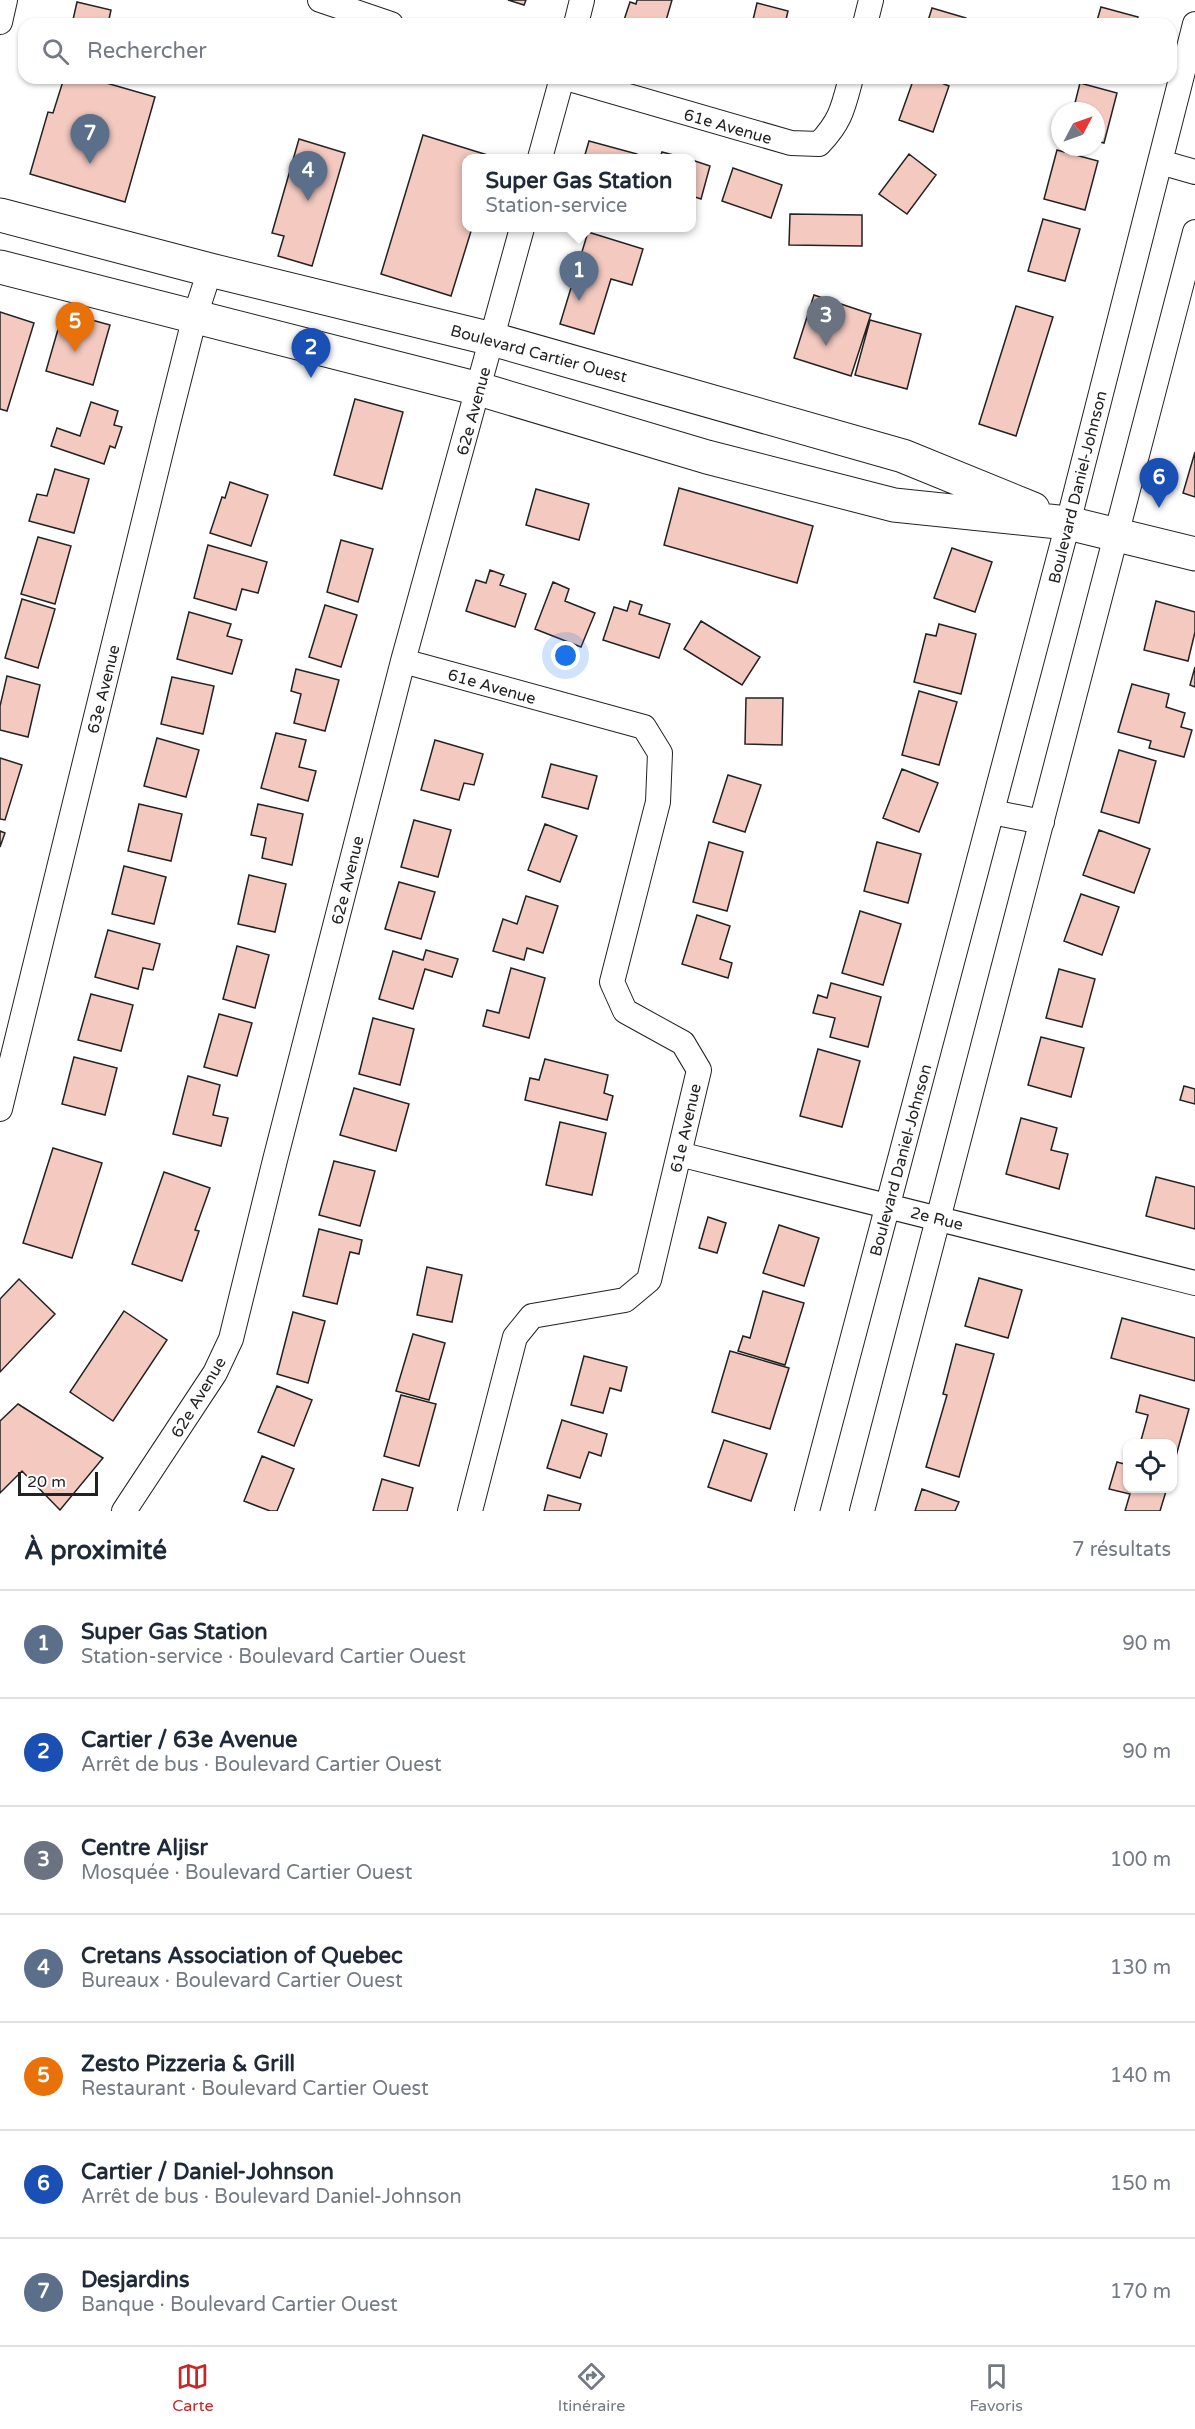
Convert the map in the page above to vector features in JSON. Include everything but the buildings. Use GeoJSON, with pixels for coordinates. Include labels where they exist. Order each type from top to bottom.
{"type":"FeatureCollection","features":[{"type":"Feature","properties":{"kind":"street"},"geometry":{"type":"LineString","coordinates":[[0,22],[5,0]]}},
{"type":"Feature","properties":{"kind":"street"},"geometry":{"type":"LineString","coordinates":[[320,0],[373,18]]}},
{"type":"Feature","properties":{"kind":"street"},"geometry":{"type":"LineString","coordinates":[[578,18],[582,0]]}},
{"type":"Feature","properties":{"kind":"street"},"geometry":{"type":"LineString","coordinates":[[866,18],[871,0]]}},
{"type":"Feature","properties":{"kind":"street","name":"Boulevard Daniel-Johnson"},"geometry":{"type":"LineString","coordinates":[[813,1510],[888,1206],[1068,524],[1195,24]]}},
{"type":"Feature","properties":{"kind":"street"},"geometry":{"type":"LineString","coordinates":[[541,154],[559,84]]}},
{"type":"Feature","properties":{"kind":"street","name":"61e Avenue"},"geometry":{"type":"LineString","coordinates":[[587,84],[791,143],[819,144],[834,128],[842,112],[849,84]]}},
{"type":"Feature","properties":{"kind":"street"},"geometry":{"type":"LineString","coordinates":[[1160,162],[1195,172]]}},
{"type":"Feature","properties":{"kind":"street","name":"Boulevard Cartier Ouest"},"geometry":{"type":"LineString","coordinates":[[0,215],[210,270],[492,339],[903,456],[1068,524]]}},
{"type":"Feature","properties":{"kind":"street","name":"62e Avenue"},"geometry":{"type":"LineString","coordinates":[[124,1511],[215,1373],[231,1339],[403,661],[521,232]]}},
{"type":"Feature","properties":{"kind":"street"},"geometry":{"type":"LineString","coordinates":[[862,1511],[1195,232]]}},
{"type":"Feature","properties":{"kind":"street","name":"Boulevard Cartier Ouest"},"geometry":{"type":"LineString","coordinates":[[0,267],[479,388],[707,458],[894,506],[1068,524],[1195,554]]}},
{"type":"Feature","properties":{"kind":"street","name":"63e Avenue"},"geometry":{"type":"LineString","coordinates":[[0,1109],[195,316],[210,270]]}},
{"type":"Feature","properties":{"kind":"street","name":"61e Avenue"},"geometry":{"type":"LineString","coordinates":[[403,661],[644,727],[660,753],[658,802],[612,982],[625,1011],[683,1043],[699,1070],[649,1280],[625,1300],[532,1316],[515,1337],[470,1511]]}},
{"type":"Feature","properties":{"kind":"street"},"geometry":{"type":"LineString","coordinates":[[992,812],[1042,822]]}},
{"type":"Feature","properties":{"kind":"street","name":"2e Rue"},"geometry":{"type":"LineString","coordinates":[[679,1154],[1195,1283]]}},
{"type":"Feature","properties":{"kind":"place","name":"Desjardins"},"geometry":{"type":"Point","coordinates":[90,164]}},
{"type":"Feature","properties":{"kind":"place","name":"Cretans Association of Quebec"},"geometry":{"type":"Point","coordinates":[308,201]}},
{"type":"Feature","properties":{"kind":"place","name":"Super Gas Station"},"geometry":{"type":"Point","coordinates":[579,301]}},
{"type":"Feature","properties":{"kind":"place","name":"Centre Aljisr"},"geometry":{"type":"Point","coordinates":[826,346]}},
{"type":"Feature","properties":{"kind":"place","name":"Zesto Pizzeria & Grill"},"geometry":{"type":"Point","coordinates":[75,352]}},
{"type":"Feature","properties":{"kind":"place","name":"Cartier / 63e Avenue"},"geometry":{"type":"Point","coordinates":[311,378]}},
{"type":"Feature","properties":{"kind":"place","name":"Cartier / Daniel-Johnson"},"geometry":{"type":"Point","coordinates":[1159,508]}}]}
